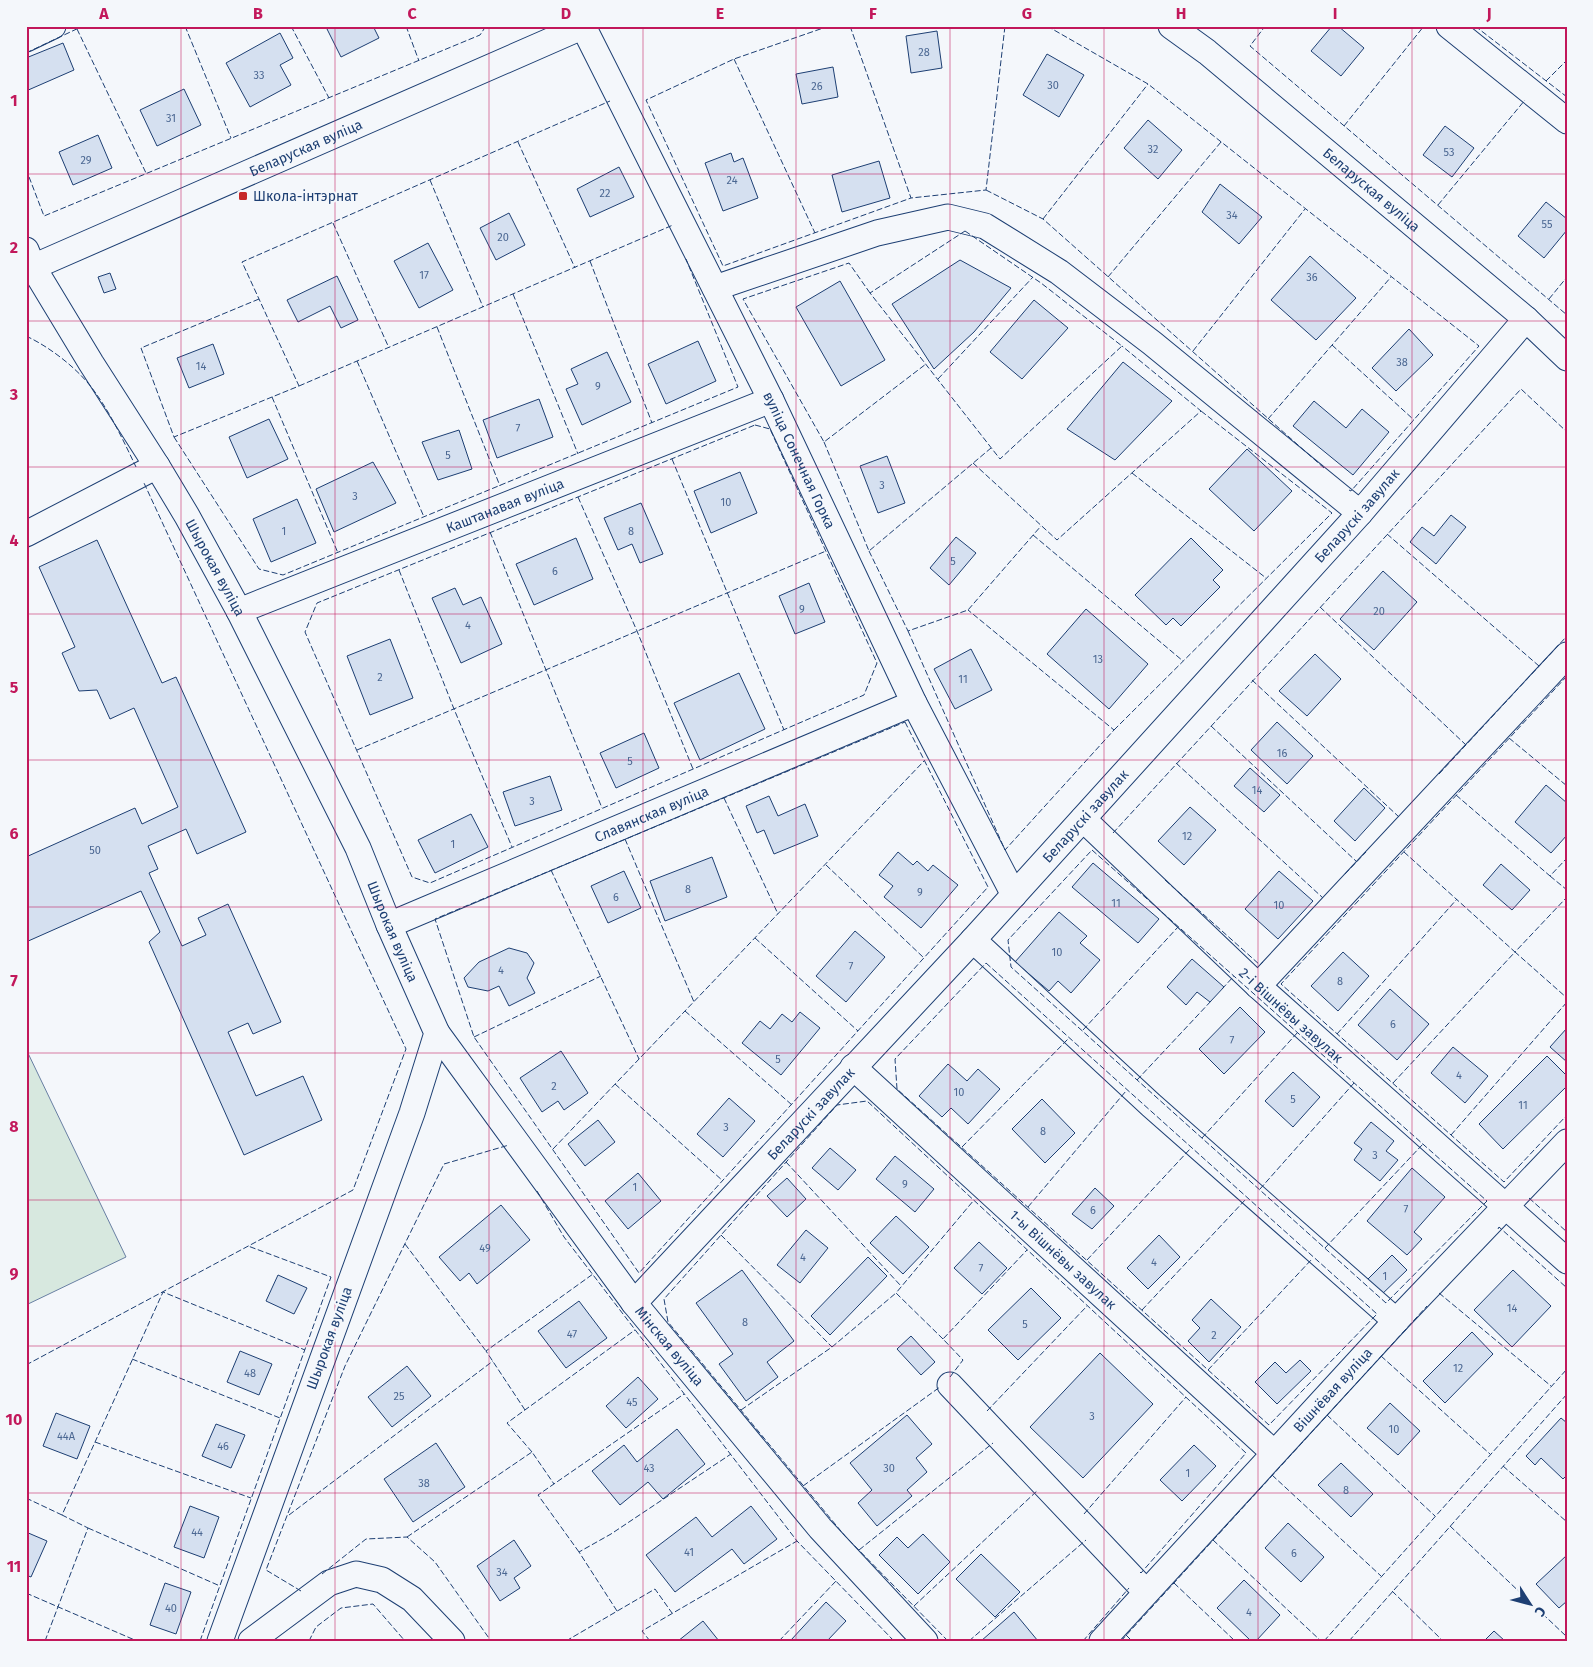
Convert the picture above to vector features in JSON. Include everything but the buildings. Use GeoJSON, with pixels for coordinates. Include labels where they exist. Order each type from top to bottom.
{"type":"FeatureCollection","features":[{"type":"Feature","properties":{"kind":"street"},"geometry":{"type":"LineString","coordinates":[[26,39],[53,26]]}},
{"type":"Feature","properties":{"kind":"street","name":"Беларуская вуліца"},"geometry":{"type":"LineString","coordinates":[[28,262],[583,26]]}},
{"type":"Feature","properties":{"kind":"street","name":"вуліца Сонечная Горка"},"geometry":{"type":"LineString","coordinates":[[583,26],[771,400],[914,703],[1014,895]]}},
{"type":"Feature","properties":{"kind":"street","name":"Беларуская вуліца"},"geometry":{"type":"LineString","coordinates":[[1171,26],[1207,52],[1526,319],[1567,358]]}},
{"type":"Feature","properties":{"kind":"street"},"geometry":{"type":"LineString","coordinates":[[1449,26],[1567,121]]}},
{"type":"Feature","properties":{"kind":"street"},"geometry":{"type":"LineString","coordinates":[[715,288],[877,233],[948,217],[985,226],[1067,278],[1152,343],[1360,513]]}},
{"type":"Feature","properties":{"kind":"street","name":"Шырокая вуліца"},"geometry":{"type":"LineString","coordinates":[[28,262],[158,466],[239,611],[358,848],[389,925],[437,1034],[412,1113],[220,1641]]}},
{"type":"Feature","properties":{"kind":"street","name":"Беларускі завулак"},"geometry":{"type":"LineString","coordinates":[[634,1303],[973,940],[1083,819],[1360,513],[1526,319]]}},
{"type":"Feature","properties":{"kind":"street","name":"Каштанавая вуліца"},"geometry":{"type":"LineString","coordinates":[[239,611],[771,400]]}},
{"type":"Feature","properties":{"kind":"street"},"geometry":{"type":"LineString","coordinates":[[26,534],[158,466]]}},
{"type":"Feature","properties":{"kind":"street"},"geometry":{"type":"LineString","coordinates":[[1258,986],[1567,655]]}},
{"type":"Feature","properties":{"kind":"street","name":"Славянская вуліца"},"geometry":{"type":"LineString","coordinates":[[389,925],[914,703]]}},
{"type":"Feature","properties":{"kind":"street","name":"2-і Вішнёвы завулак"},"geometry":{"type":"LineString","coordinates":[[1083,819],[1258,986],[1567,1260]]}},
{"type":"Feature","properties":{"kind":"street"},"geometry":{"type":"LineString","coordinates":[[973,940],[1152,1104],[1396,1320]]}},
{"type":"Feature","properties":{"kind":"street","name":"Мінская вуліца"},"geometry":{"type":"LineString","coordinates":[[437,1034],[634,1303],[820,1528],[925,1641]]}},
{"type":"Feature","properties":{"kind":"street","name":"1-ы Вішнёвы завулак"},"geometry":{"type":"LineString","coordinates":[[853,1067],[1274,1453]]}},
{"type":"Feature","properties":{"kind":"street","name":"Вішнёвая вуліца"},"geometry":{"type":"LineString","coordinates":[[1102,1641],[1396,1320],[1567,1142]]}},
{"type":"Feature","properties":{"kind":"street"},"geometry":{"type":"LineString","coordinates":[[950,1386],[1146,1592]]}},
{"type":"Feature","properties":{"kind":"street"},"geometry":{"type":"LineString","coordinates":[[252,1641],[329,1583],[356,1574],[382,1580],[412,1599],[452,1641]]}},
{"type":"Feature","properties":{"kind":"shaded area"},"geometry":{"type":"Polygon","coordinates":[[[26,1049],[126,1257],[26,1305],[26,1049]]]}},
{"type":"Feature","properties":{"kind":"fence"},"geometry":{"type":"LineString","coordinates":[[26,53],[83,26]]}},
{"type":"Feature","properties":{"kind":"fence"},"geometry":{"type":"LineString","coordinates":[[185,26],[231,138]]}},
{"type":"Feature","properties":{"kind":"fence"},"geometry":{"type":"LineString","coordinates":[[291,26],[329,98]]}},
{"type":"Feature","properties":{"kind":"fence"},"geometry":{"type":"LineString","coordinates":[[406,26],[419,61]]}},
{"type":"Feature","properties":{"kind":"fence"},"geometry":{"type":"LineString","coordinates":[[26,169],[44,216],[480,35],[486,26]]}},
{"type":"Feature","properties":{"kind":"fence"},"geometry":{"type":"LineString","coordinates":[[829,26],[734,59],[646,100],[723,266],[911,198]]}},
{"type":"Feature","properties":{"kind":"fence"},"geometry":{"type":"LineString","coordinates":[[850,26],[911,198],[986,190],[1005,26]]}},
{"type":"Feature","properties":{"kind":"fence"},"geometry":{"type":"LineString","coordinates":[[1047,26],[1148,84],[1479,346],[1351,491],[1349,490]]}},
{"type":"Feature","properties":{"kind":"fence"},"geometry":{"type":"LineString","coordinates":[[1259,26],[1263,29],[1250,46],[1567,315]]}},
{"type":"Feature","properties":{"kind":"fence"},"geometry":{"type":"LineString","coordinates":[[1344,126],[1424,26]]}},
{"type":"Feature","properties":{"kind":"fence"},"geometry":{"type":"LineString","coordinates":[[1475,26],[1567,97]]}},
{"type":"Feature","properties":{"kind":"fence"},"geometry":{"type":"LineString","coordinates":[[77,29],[146,173]]}},
{"type":"Feature","properties":{"kind":"fence"},"geometry":{"type":"LineString","coordinates":[[734,59],[815,233]]}},
{"type":"Feature","properties":{"kind":"fence"},"geometry":{"type":"LineString","coordinates":[[1546,81],[1567,60]]}},
{"type":"Feature","properties":{"kind":"fence"},"geometry":{"type":"LineString","coordinates":[[1043,219],[1148,84]]}},
{"type":"Feature","properties":{"kind":"fence"},"geometry":{"type":"LineString","coordinates":[[1438,205],[1525,100]]}},
{"type":"Feature","properties":{"kind":"fence"},"geometry":{"type":"LineString","coordinates":[[259,299],[141,348],[174,437],[299,386],[242,262],[610,101]]}},
{"type":"Feature","properties":{"kind":"fence"},"geometry":{"type":"LineString","coordinates":[[518,142],[575,268]]}},
{"type":"Feature","properties":{"kind":"fence"},"geometry":{"type":"LineString","coordinates":[[1108,277],[1221,142]]}},
{"type":"Feature","properties":{"kind":"fence"},"geometry":{"type":"LineString","coordinates":[[430,180],[483,307]]}},
{"type":"Feature","properties":{"kind":"fence"},"geometry":{"type":"LineString","coordinates":[[986,190],[1043,219],[1324,468]]}},
{"type":"Feature","properties":{"kind":"fence"},"geometry":{"type":"LineString","coordinates":[[1193,351],[1305,209]]}},
{"type":"Feature","properties":{"kind":"fence"},"geometry":{"type":"LineString","coordinates":[[333,223],[389,348]]}},
{"type":"Feature","properties":{"kind":"fence"},"geometry":{"type":"LineString","coordinates":[[299,386],[673,225]]}},
{"type":"Feature","properties":{"kind":"fence"},"geometry":{"type":"LineString","coordinates":[[965,231],[1041,283],[1122,346],[1000,459],[870,293],[965,231]]}},
{"type":"Feature","properties":{"kind":"fence"},"geometry":{"type":"LineString","coordinates":[[174,437],[259,569],[283,575],[738,387],[686,259]]}},
{"type":"Feature","properties":{"kind":"fence"},"geometry":{"type":"LineString","coordinates":[[590,261],[652,423]]}},
{"type":"Feature","properties":{"kind":"fence"},"geometry":{"type":"LineString","coordinates":[[870,293],[849,263],[743,299],[824,442],[926,364]]}},
{"type":"Feature","properties":{"kind":"fence"},"geometry":{"type":"LineString","coordinates":[[938,379],[1033,277]]}},
{"type":"Feature","properties":{"kind":"fence"},"geometry":{"type":"LineString","coordinates":[[1268,419],[1391,277]]}},
{"type":"Feature","properties":{"kind":"fence"},"geometry":{"type":"LineString","coordinates":[[1549,299],[1567,277]]}},
{"type":"Feature","properties":{"kind":"fence"},"geometry":{"type":"LineString","coordinates":[[513,294],[578,454]]}},
{"type":"Feature","properties":{"kind":"fence"},"geometry":{"type":"LineString","coordinates":[[437,327],[500,486]]}},
{"type":"Feature","properties":{"kind":"fence"},"geometry":{"type":"LineString","coordinates":[[26,336],[66,361],[91,386],[103,403],[136,467]]}},
{"type":"Feature","properties":{"kind":"fence"},"geometry":{"type":"LineString","coordinates":[[1332,345],[1414,420]]}},
{"type":"Feature","properties":{"kind":"fence"},"geometry":{"type":"LineString","coordinates":[[973,463],[1057,540],[1201,411],[1122,346]]}},
{"type":"Feature","properties":{"kind":"fence"},"geometry":{"type":"LineString","coordinates":[[357,361],[424,517]]}},
{"type":"Feature","properties":{"kind":"fence"},"geometry":{"type":"LineString","coordinates":[[1113,833],[1521,389],[1567,432]]}},
{"type":"Feature","properties":{"kind":"fence"},"geometry":{"type":"LineString","coordinates":[[272,397],[338,553]]}},
{"type":"Feature","properties":{"kind":"fence"},"geometry":{"type":"LineString","coordinates":[[1114,730],[1332,513],[1201,411]]}},
{"type":"Feature","properties":{"kind":"fence"},"geometry":{"type":"LineString","coordinates":[[755,425],[770,429],[877,663],[864,695],[430,883],[412,877],[305,632],[317,603],[755,425]]}},
{"type":"Feature","properties":{"kind":"fence"},"geometry":{"type":"LineString","coordinates":[[824,442],[869,551],[991,448]]}},
{"type":"Feature","properties":{"kind":"fence"},"geometry":{"type":"LineString","coordinates":[[672,459],[784,730]]}},
{"type":"Feature","properties":{"kind":"fence"},"geometry":{"type":"LineString","coordinates":[[1132,473],[1266,578]]}},
{"type":"Feature","properties":{"kind":"fence"},"geometry":{"type":"LineString","coordinates":[[26,1365],[353,1190],[406,1049],[144,483]]}},
{"type":"Feature","properties":{"kind":"fence"},"geometry":{"type":"LineString","coordinates":[[578,497],[637,631],[693,769]]}},
{"type":"Feature","properties":{"kind":"fence"},"geometry":{"type":"LineString","coordinates":[[869,551],[908,631],[968,610],[1041,526]]}},
{"type":"Feature","properties":{"kind":"fence"},"geometry":{"type":"LineString","coordinates":[[490,532],[602,808]]}},
{"type":"Feature","properties":{"kind":"fence"},"geometry":{"type":"LineString","coordinates":[[1387,534],[1539,666]]}},
{"type":"Feature","properties":{"kind":"fence"},"geometry":{"type":"LineString","coordinates":[[1033,535],[1183,661]]}},
{"type":"Feature","properties":{"kind":"fence"},"geometry":{"type":"LineString","coordinates":[[357,750],[826,551]]}},
{"type":"Feature","properties":{"kind":"fence"},"geometry":{"type":"LineString","coordinates":[[399,570],[454,709],[512,847]]}},
{"type":"Feature","properties":{"kind":"fence"},"geometry":{"type":"LineString","coordinates":[[1320,607],[1466,745]]}},
{"type":"Feature","properties":{"kind":"fence"},"geometry":{"type":"LineString","coordinates":[[908,631],[1005,850],[1114,730],[968,610]]}},
{"type":"Feature","properties":{"kind":"fence"},"geometry":{"type":"LineString","coordinates":[[1439,774],[1567,636]]}},
{"type":"Feature","properties":{"kind":"fence"},"geometry":{"type":"LineString","coordinates":[[1567,676],[1281,984],[1504,1182],[1567,1115]]}},
{"type":"Feature","properties":{"kind":"fence"},"geometry":{"type":"LineString","coordinates":[[1252,680],[1399,817]]}},
{"type":"Feature","properties":{"kind":"fence"},"geometry":{"type":"LineString","coordinates":[[905,722],[988,887],[639,1273],[474,1037],[435,919],[905,722]]}},
{"type":"Feature","properties":{"kind":"fence"},"geometry":{"type":"LineString","coordinates":[[1211,726],[1357,862]]}},
{"type":"Feature","properties":{"kind":"fence"},"geometry":{"type":"LineString","coordinates":[[1509,738],[1567,786]]}},
{"type":"Feature","properties":{"kind":"fence"},"geometry":{"type":"LineString","coordinates":[[553,1149],[924,761]]}},
{"type":"Feature","properties":{"kind":"fence"},"geometry":{"type":"LineString","coordinates":[[1176,763],[1323,898]]}},
{"type":"Feature","properties":{"kind":"fence"},"geometry":{"type":"LineString","coordinates":[[1456,795],[1550,876],[1567,858]]}},
{"type":"Feature","properties":{"kind":"fence"},"geometry":{"type":"LineString","coordinates":[[724,798],[778,914]]}},
{"type":"Feature","properties":{"kind":"fence"},"geometry":{"type":"LineString","coordinates":[[625,839],[694,1002]]}},
{"type":"Feature","properties":{"kind":"fence"},"geometry":{"type":"LineString","coordinates":[[1092,850],[1487,1201],[1386,1303],[1011,967],[1008,940],[1092,850]]}},
{"type":"Feature","properties":{"kind":"fence"},"geometry":{"type":"LineString","coordinates":[[1345,874],[1366,852]]}},
{"type":"Feature","properties":{"kind":"fence"},"geometry":{"type":"LineString","coordinates":[[1404,852],[1515,952],[1567,897]]}},
{"type":"Feature","properties":{"kind":"fence"},"geometry":{"type":"LineString","coordinates":[[826,865],[924,958]]}},
{"type":"Feature","properties":{"kind":"fence"},"geometry":{"type":"LineString","coordinates":[[551,870],[639,1059]]}},
{"type":"Feature","properties":{"kind":"fence"},"geometry":{"type":"LineString","coordinates":[[1550,876],[1567,890]]}},
{"type":"Feature","properties":{"kind":"fence"},"geometry":{"type":"LineString","coordinates":[[1165,880],[1260,965],[1263,962]]}},
{"type":"Feature","properties":{"kind":"fence"},"geometry":{"type":"LineString","coordinates":[[1337,1034],[1457,899]]}},
{"type":"Feature","properties":{"kind":"fence"},"geometry":{"type":"LineString","coordinates":[[1083,1030],[1178,927]]}},
{"type":"Feature","properties":{"kind":"fence"},"geometry":{"type":"LineString","coordinates":[[755,938],[858,1031]]}},
{"type":"Feature","properties":{"kind":"fence"},"geometry":{"type":"LineString","coordinates":[[1393,1083],[1515,952],[1567,998]]}},
{"type":"Feature","properties":{"kind":"fence"},"geometry":{"type":"LineString","coordinates":[[986,963],[1377,1314],[1269,1425],[897,1089],[895,1059],[986,963]]}},
{"type":"Feature","properties":{"kind":"fence"},"geometry":{"type":"LineString","coordinates":[[474,1037],[601,976]]}},
{"type":"Feature","properties":{"kind":"fence"},"geometry":{"type":"LineString","coordinates":[[1222,989],[1234,976]]}},
{"type":"Feature","properties":{"kind":"fence"},"geometry":{"type":"LineString","coordinates":[[1137,1080],[1212,1000]]}},
{"type":"Feature","properties":{"kind":"fence"},"geometry":{"type":"LineString","coordinates":[[1451,1135],[1567,1002]]}},
{"type":"Feature","properties":{"kind":"fence"},"geometry":{"type":"LineString","coordinates":[[685,1011],[792,1105]]}},
{"type":"Feature","properties":{"kind":"fence"},"geometry":{"type":"LineString","coordinates":[[1202,1138],[1298,1032]]}},
{"type":"Feature","properties":{"kind":"fence"},"geometry":{"type":"LineString","coordinates":[[962,1147],[1068,1039]]}},
{"type":"Feature","properties":{"kind":"fence"},"geometry":{"type":"LineString","coordinates":[[1260,1189],[1354,1083]]}},
{"type":"Feature","properties":{"kind":"fence"},"geometry":{"type":"LineString","coordinates":[[615,1084],[723,1181]]}},
{"type":"Feature","properties":{"kind":"fence"},"geometry":{"type":"LineString","coordinates":[[1028,1207],[1126,1091]]}},
{"type":"Feature","properties":{"kind":"fence"},"geometry":{"type":"LineString","coordinates":[[948,1641],[845,1536],[668,1322],[664,1299],[837,1105],[867,1101],[1246,1453],[1140,1572]]}},
{"type":"Feature","properties":{"kind":"fence"},"geometry":{"type":"LineString","coordinates":[[1325,1248],[1423,1144]]}},
{"type":"Feature","properties":{"kind":"fence"},"geometry":{"type":"LineString","coordinates":[[301,1591],[266,1570],[345,1366],[444,1164],[509,1145]]}},
{"type":"Feature","properties":{"kind":"fence"},"geometry":{"type":"LineString","coordinates":[[1087,1260],[1190,1149]]}},
{"type":"Feature","properties":{"kind":"fence"},"geometry":{"type":"LineString","coordinates":[[786,1162],[901,1286]]}},
{"type":"Feature","properties":{"kind":"fence"},"geometry":{"type":"LineString","coordinates":[[537,1191],[564,1237],[797,1541],[894,1641]]}},
{"type":"Feature","properties":{"kind":"fence"},"geometry":{"type":"LineString","coordinates":[[1529,1198],[1567,1232]]}},
{"type":"Feature","properties":{"kind":"fence"},"geometry":{"type":"LineString","coordinates":[[1142,1310],[1246,1199]]}},
{"type":"Feature","properties":{"kind":"fence"},"geometry":{"type":"LineString","coordinates":[[943,1339],[896,1293],[974,1200]]}},
{"type":"Feature","properties":{"kind":"fence"},"geometry":{"type":"LineString","coordinates":[[1498,1229],[1499,1227],[1567,1288]]}},
{"type":"Feature","properties":{"kind":"fence"},"geometry":{"type":"LineString","coordinates":[[721,1235],[832,1347]]}},
{"type":"Feature","properties":{"kind":"fence"},"geometry":{"type":"LineString","coordinates":[[405,1244],[486,1351]]}},
{"type":"Feature","properties":{"kind":"fence"},"geometry":{"type":"LineString","coordinates":[[200,1641],[331,1277],[248,1246]]}},
{"type":"Feature","properties":{"kind":"fence"},"geometry":{"type":"LineString","coordinates":[[950,1377],[963,1360],[943,1339],[1027,1250]]}},
{"type":"Feature","properties":{"kind":"fence"},"geometry":{"type":"LineString","coordinates":[[1208,1370],[1312,1259]]}},
{"type":"Feature","properties":{"kind":"fence"},"geometry":{"type":"LineString","coordinates":[[525,1410],[486,1351],[593,1274]]}},
{"type":"Feature","properties":{"kind":"fence"},"geometry":{"type":"LineString","coordinates":[[45,1641],[88,1528],[62,1515],[163,1292],[305,1350]]}},
{"type":"Feature","properties":{"kind":"fence"},"geometry":{"type":"LineString","coordinates":[[741,1410],[832,1347],[896,1293]]}},
{"type":"Feature","properties":{"kind":"fence"},"geometry":{"type":"LineString","coordinates":[[1439,1293],[1551,1386]]}},
{"type":"Feature","properties":{"kind":"fence"},"geometry":{"type":"LineString","coordinates":[[987,1411],[1087,1306]]}},
{"type":"Feature","properties":{"kind":"fence"},"geometry":{"type":"LineString","coordinates":[[1121,1641],[1427,1306]]}},
{"type":"Feature","properties":{"kind":"fence"},"geometry":{"type":"LineString","coordinates":[[532,1452],[507,1423],[635,1330]]}},
{"type":"Feature","properties":{"kind":"fence"},"geometry":{"type":"LineString","coordinates":[[1381,1356],[1490,1454]]}},
{"type":"Feature","properties":{"kind":"fence"},"geometry":{"type":"LineString","coordinates":[[132,1359],[280,1418]]}},
{"type":"Feature","properties":{"kind":"fence"},"geometry":{"type":"LineString","coordinates":[[289,1515],[493,1361]]}},
{"type":"Feature","properties":{"kind":"fence"},"geometry":{"type":"LineString","coordinates":[[1324,1641],[1567,1369]]}},
{"type":"Feature","properties":{"kind":"fence"},"geometry":{"type":"LineString","coordinates":[[803,1486],[940,1387]]}},
{"type":"Feature","properties":{"kind":"fence"},"geometry":{"type":"LineString","coordinates":[[579,1552],[538,1495],[684,1394]]}},
{"type":"Feature","properties":{"kind":"fence"},"geometry":{"type":"LineString","coordinates":[[1349,1641],[1567,1394]]}},
{"type":"Feature","properties":{"kind":"fence"},"geometry":{"type":"LineString","coordinates":[[1084,1514],[1186,1397]]}},
{"type":"Feature","properties":{"kind":"fence"},"geometry":{"type":"LineString","coordinates":[[1327,1415],[1435,1516]]}},
{"type":"Feature","properties":{"kind":"fence"},"geometry":{"type":"LineString","coordinates":[[95,1442],[251,1498]]}},
{"type":"Feature","properties":{"kind":"fence"},"geometry":{"type":"LineString","coordinates":[[859,1550],[993,1443]]}},
{"type":"Feature","properties":{"kind":"fence"},"geometry":{"type":"LineString","coordinates":[[407,1537],[532,1452],[554,1484]]}},
{"type":"Feature","properties":{"kind":"fence"},"geometry":{"type":"LineString","coordinates":[[617,1611],[579,1552],[611,1534],[731,1454]]}},
{"type":"Feature","properties":{"kind":"fence"},"geometry":{"type":"LineString","coordinates":[[1503,1466],[1567,1522]]}},
{"type":"Feature","properties":{"kind":"fence"},"geometry":{"type":"LineString","coordinates":[[1272,1475],[1381,1576]]}},
{"type":"Feature","properties":{"kind":"fence"},"geometry":{"type":"LineString","coordinates":[[914,1606],[1038,1490]]}},
{"type":"Feature","properties":{"kind":"fence"},"geometry":{"type":"LineString","coordinates":[[26,1498],[62,1515]]}},
{"type":"Feature","properties":{"kind":"fence"},"geometry":{"type":"LineString","coordinates":[[1450,1526],[1567,1637]]}},
{"type":"Feature","properties":{"kind":"fence"},"geometry":{"type":"LineString","coordinates":[[88,1528],[220,1586]]}},
{"type":"Feature","properties":{"kind":"fence"},"geometry":{"type":"LineString","coordinates":[[322,1574],[366,1539],[407,1537],[435,1562],[491,1641]]}},
{"type":"Feature","properties":{"kind":"fence"},"geometry":{"type":"LineString","coordinates":[[969,1641],[1086,1540]]}},
{"type":"Feature","properties":{"kind":"fence"},"geometry":{"type":"LineString","coordinates":[[1213,1540],[1321,1641]]}},
{"type":"Feature","properties":{"kind":"fence"},"geometry":{"type":"LineString","coordinates":[[650,1641],[642,1631],[797,1541]]}},
{"type":"Feature","properties":{"kind":"fence"},"geometry":{"type":"LineString","coordinates":[[779,1641],[836,1581]]}},
{"type":"Feature","properties":{"kind":"fence"},"geometry":{"type":"LineString","coordinates":[[1174,1583],[1235,1641]]}},
{"type":"Feature","properties":{"kind":"fence"},"geometry":{"type":"LineString","coordinates":[[1083,1641],[1129,1588]]}},
{"type":"Feature","properties":{"kind":"fence"},"geometry":{"type":"LineString","coordinates":[[566,1641],[655,1589],[672,1613]]}},
{"type":"Feature","properties":{"kind":"fence"},"geometry":{"type":"LineString","coordinates":[[1392,1591],[1443,1641]]}},
{"type":"Feature","properties":{"kind":"fence"},"geometry":{"type":"LineString","coordinates":[[26,1593],[137,1641]]}},
{"type":"Feature","properties":{"kind":"fence"},"geometry":{"type":"LineString","coordinates":[[309,1641],[316,1627],[341,1608],[373,1604],[405,1641]]}},
{"type":"Feature","properties":{"kind":"fence"},"geometry":{"type":"LineString","coordinates":[[1126,1635],[1132,1641]]}},
{"type":"Feature","properties":{"kind":"place","name":"Школа-інтэрнат"},"geometry":{"type":"Point","coordinates":[243,196]}}]}
